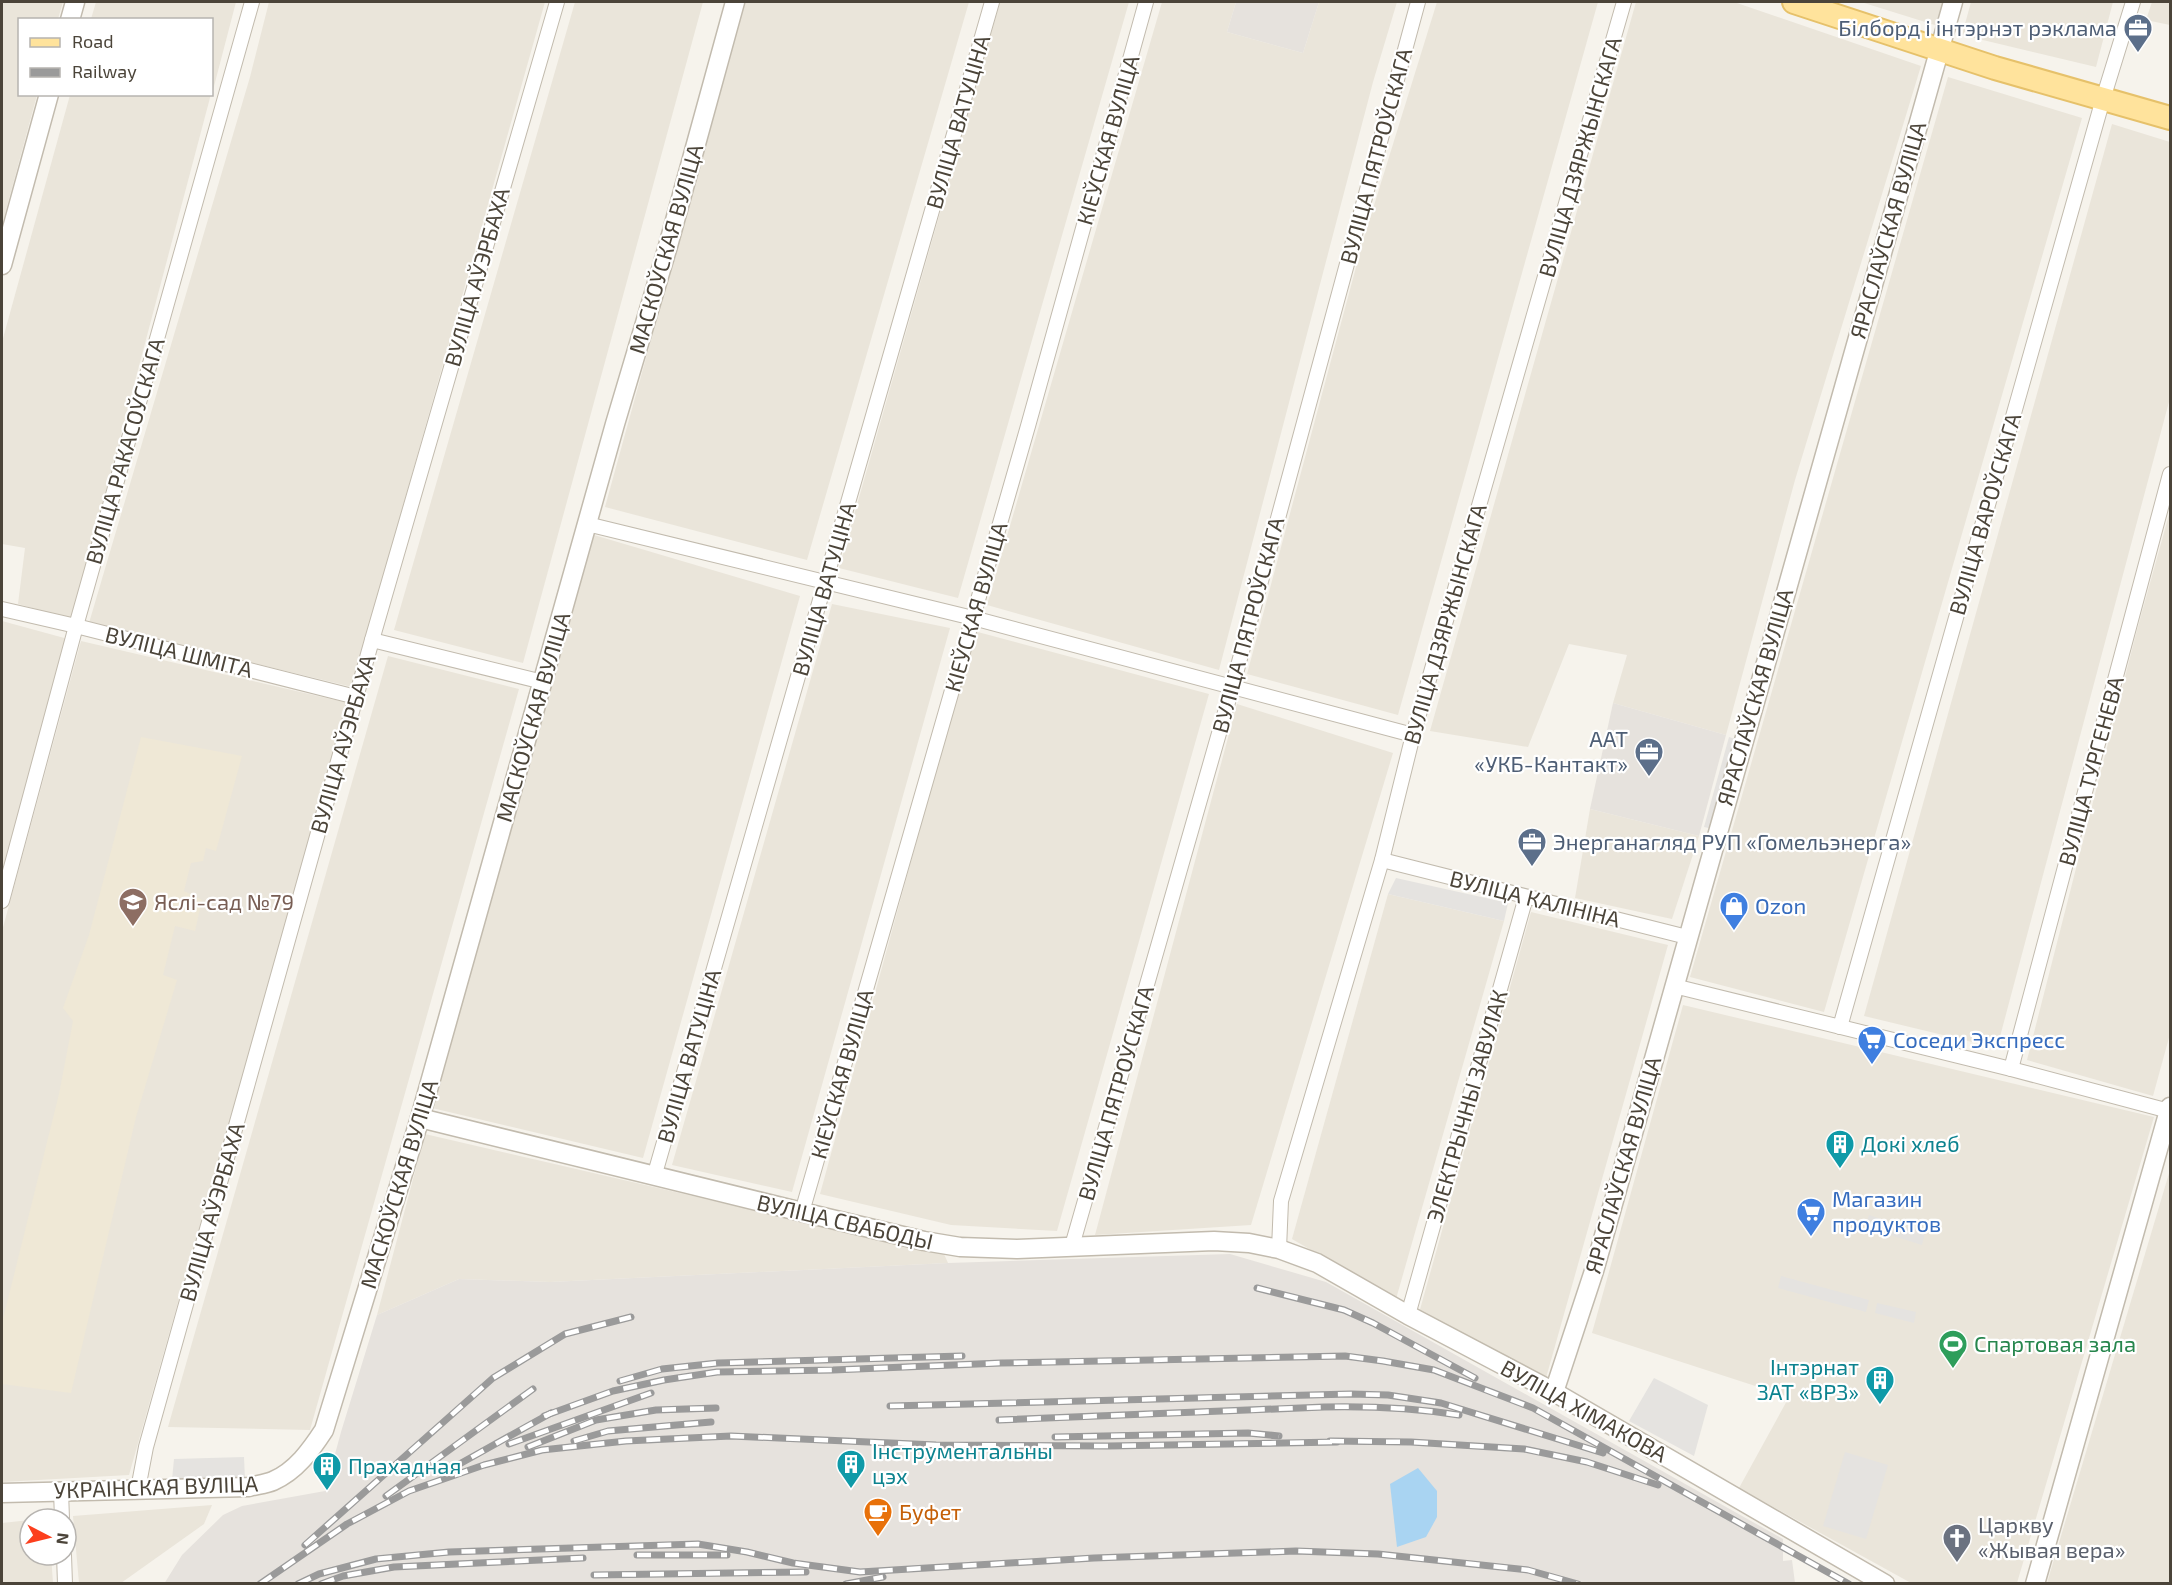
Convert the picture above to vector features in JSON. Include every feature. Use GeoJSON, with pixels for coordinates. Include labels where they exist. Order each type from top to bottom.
{"type":"FeatureCollection","features":[{"type":"Feature","properties":{"kind":"main road"},"geometry":{"type":"LineString","coordinates":[[1794,2],[1995,68],[2170,118]]}},
{"type":"Feature","properties":{"kind":"street"},"geometry":{"type":"LineString","coordinates":[[71,18],[75,2]]}},
{"type":"Feature","properties":{"kind":"street","name":"ВУЛІЦА РАКАСОЎСКАГА"},"geometry":{"type":"LineString","coordinates":[[2,901],[76,626],[252,2]]}},
{"type":"Feature","properties":{"kind":"street","name":"ВУЛІЦА АЎЭРБАХА"},"geometry":{"type":"LineString","coordinates":[[138,1488],[146,1447],[372,640],[556,2]]}},
{"type":"Feature","properties":{"kind":"street","name":"МАСКОЎСКАЯ ВУЛІЦА"},"geometry":{"type":"LineString","coordinates":[[324,1430],[420,1118],[587,524],[668,246],[735,2]]}},
{"type":"Feature","properties":{"kind":"street","name":"ВУЛІЦА ВАТУЦІНА"},"geometry":{"type":"LineString","coordinates":[[654,1177],[992,2]]}},
{"type":"Feature","properties":{"kind":"street","name":"КІЕЎСКАЯ ВУЛІЦА"},"geometry":{"type":"LineString","coordinates":[[802,1212],[973,618],[1146,2]]}},
{"type":"Feature","properties":{"kind":"street","name":"ВУЛІЦА ПЯТРОЎСКАГА"},"geometry":{"type":"LineString","coordinates":[[1072,1246],[1232,688],[1418,2]]}},
{"type":"Feature","properties":{"kind":"street","name":"ВУЛІЦА ДЗЯРЖЫНСКАГА"},"geometry":{"type":"LineString","coordinates":[[1279,1249],[1281,1201],[1382,860],[1413,735],[1624,2]]}},
{"type":"Feature","properties":{"kind":"street","name":"ЯРАСЛАЎСКАЯ ВУЛІЦА"},"geometry":{"type":"LineString","coordinates":[[1554,1392],[1594,1271],[1953,2]]}},
{"type":"Feature","properties":{"kind":"street","name":"ВУЛІЦА ВАРОЎСКАГА"},"geometry":{"type":"LineString","coordinates":[[1840,1027],[2103,99],[2133,2]]}},
{"type":"Feature","properties":{"kind":"street"},"geometry":{"type":"LineString","coordinates":[[2,265],[48,96]]}},
{"type":"Feature","properties":{"kind":"street","name":"ВУЛІЦА ТУРГЕНЕВА"},"geometry":{"type":"LineString","coordinates":[[2011,1069],[2170,474]]}},
{"type":"Feature","properties":{"kind":"street"},"geometry":{"type":"LineString","coordinates":[[587,524],[973,618],[1413,735]]}},
{"type":"Feature","properties":{"kind":"street","name":"ВУЛІЦА ШМІТА"},"geometry":{"type":"LineString","coordinates":[[2,609],[356,697]]}},
{"type":"Feature","properties":{"kind":"street"},"geometry":{"type":"LineString","coordinates":[[372,640],[543,682]]}},
{"type":"Feature","properties":{"kind":"street","name":"ВУЛІЦА КАЛІНІНА"},"geometry":{"type":"LineString","coordinates":[[1382,860],[1687,937]]}},
{"type":"Feature","properties":{"kind":"street","name":"ЭЛЕКТРЫЧНЫ ЗАВУЛАК"},"geometry":{"type":"LineString","coordinates":[[1408,1315],[1526,897]]}},
{"type":"Feature","properties":{"kind":"street"},"geometry":{"type":"LineString","coordinates":[[1674,986],[2170,1110],[2035,1584]]}},
{"type":"Feature","properties":{"kind":"street","name":"ВУЛІЦА СВАБОДЫ"},"geometry":{"type":"LineString","coordinates":[[420,1118],[654,1177],[924,1241],[960,1247],[1017,1249],[1214,1241],[1250,1243],[1279,1249]]}},
{"type":"Feature","properties":{"kind":"street","name":"ВУЛІЦА ХІМАКОВА"},"geometry":{"type":"LineString","coordinates":[[1279,1249],[1317,1263],[1408,1315],[1554,1392],[1885,1584]]}},
{"type":"Feature","properties":{"kind":"street","name":"УКРАІНСКАЯ ВУЛІЦА"},"geometry":{"type":"LineString","coordinates":[[2,1493],[249,1487],[273,1481],[292,1469],[308,1455],[324,1430]]}},
{"type":"Feature","properties":{"kind":"street"},"geometry":{"type":"LineString","coordinates":[[61,1491],[62,1507]]}},
{"type":"Feature","properties":{"kind":"street"},"geometry":{"type":"LineString","coordinates":[[64,1567],[65,1584]]}},
{"type":"Feature","properties":{"kind":"shaded area"},"geometry":{"type":"Polygon","coordinates":[[[2,2],[63,2],[58,18],[18,18],[18,96],[37,96],[2,225],[2,2]]]}},
{"type":"Feature","properties":{"kind":"shaded area"},"geometry":{"type":"Polygon","coordinates":[[[96,2],[236,2],[213,90],[213,18],[91,18],[96,2]]]}},
{"type":"Feature","properties":{"kind":"shaded area"},"geometry":{"type":"Polygon","coordinates":[[[269,2],[545,2],[352,687],[89,623],[250,77],[269,2]]]}},
{"type":"Feature","properties":{"kind":"shaded area"},"geometry":{"type":"Polygon","coordinates":[[[575,2],[703,2],[523,663],[394,630],[575,2]]]}},
{"type":"Feature","properties":{"kind":"shaded area"},"geometry":{"type":"Polygon","coordinates":[[[744,2],[969,2],[807,560],[605,507],[744,2]]]}},
{"type":"Feature","properties":{"kind":"shaded area"},"geometry":{"type":"Polygon","coordinates":[[[1000,2],[1129,2],[958,598],[839,568],[1000,2]]]}},
{"type":"Feature","properties":{"kind":"shaded area"},"geometry":{"type":"Polygon","coordinates":[[[1162,2],[1236,2],[1227,32],[1303,53],[1319,2],[1397,2],[1373,82],[1219,670],[987,605],[1162,2]]]}},
{"type":"Feature","properties":{"kind":"shaded area"},"geometry":{"type":"Polygon","coordinates":[[[1236,2],[1319,2],[1303,53],[1227,32],[1236,2]]]}},
{"type":"Feature","properties":{"kind":"shaded area"},"geometry":{"type":"Polygon","coordinates":[[[1437,2],[1598,2],[1398,715],[1247,674],[1363,241],[1437,2]]]}},
{"type":"Feature","properties":{"kind":"shaded area"},"geometry":{"type":"Polygon","coordinates":[[[1636,2],[1734,2],[1921,66],[1795,480],[1726,735],[1613,703],[1627,655],[1569,644],[1528,747],[1430,731],[1636,2]]]}},
{"type":"Feature","properties":{"kind":"shaded area"},"geometry":{"type":"Polygon","coordinates":[[[1861,2],[1945,2],[1938,26],[1861,2]]]}},
{"type":"Feature","properties":{"kind":"shaded area"},"geometry":{"type":"Polygon","coordinates":[[[1971,2],[2113,2],[2096,67],[1962,35],[1971,2]]]}},
{"type":"Feature","properties":{"kind":"shaded area"},"geometry":{"type":"Polygon","coordinates":[[[2152,2],[2170,2],[2170,25],[2146,20],[2152,2]]]}},
{"type":"Feature","properties":{"kind":"shaded area"},"geometry":{"type":"Polygon","coordinates":[[[1948,77],[2082,118],[1824,1012],[1690,977],[1948,77]]]}},
{"type":"Feature","properties":{"kind":"shaded area"},"geometry":{"type":"Polygon","coordinates":[[[70,96],[210,96],[72,619],[18,604],[25,548],[2,544],[2,342],[70,96]]]}},
{"type":"Feature","properties":{"kind":"shaded area"},"geometry":{"type":"Polygon","coordinates":[[[2112,124],[2170,142],[2170,398],[1997,1048],[1864,1016],[2112,124]]]}},
{"type":"Feature","properties":{"kind":"shaded area"},"geometry":{"type":"Polygon","coordinates":[[[2170,511],[2170,1034],[2153,1096],[2027,1060],[2137,630],[2170,511]]]}},
{"type":"Feature","properties":{"kind":"shaded area"},"geometry":{"type":"Polygon","coordinates":[[[594,535],[800,596],[643,1158],[432,1108],[594,535]]]}},
{"type":"Feature","properties":{"kind":"shaded area"},"geometry":{"type":"Polygon","coordinates":[[[832,604],[950,628],[792,1192],[672,1165],[832,604]]]}},
{"type":"Feature","properties":{"kind":"shaded area"},"geometry":{"type":"Polygon","coordinates":[[[2,621],[68,639],[2,876],[2,621]]]}},
{"type":"Feature","properties":{"kind":"shaded area"},"geometry":{"type":"Polygon","coordinates":[[[974,631],[1209,694],[1057,1231],[951,1225],[820,1194],[974,631]]]}},
{"type":"Feature","properties":{"kind":"shaded area"},"geometry":{"type":"Polygon","coordinates":[[[81,641],[348,703],[129,1475],[2,1482],[2,931],[81,641]]]}},
{"type":"Feature","properties":{"kind":"shaded area"},"geometry":{"type":"Polygon","coordinates":[[[388,656],[519,689],[310,1430],[168,1427],[388,656]]]}},
{"type":"Feature","properties":{"kind":"shaded area"},"geometry":{"type":"Polygon","coordinates":[[[1613,703],[1726,735],[1699,836],[1590,809],[1613,703]]]}},
{"type":"Feature","properties":{"kind":"shaded area"},"geometry":{"type":"Polygon","coordinates":[[[1237,704],[1393,753],[1251,1225],[1095,1235],[1237,704]]]}},
{"type":"Feature","properties":{"kind":"shaded area"},"geometry":{"type":"Polygon","coordinates":[[[141,737],[242,756],[216,851],[206,848],[203,861],[191,863],[184,891],[202,900],[195,931],[175,926],[163,975],[177,980],[136,1117],[71,1393],[2,1384],[2,1323],[59,1094],[73,1021],[63,1008],[89,935],[141,737]]]}},
{"type":"Feature","properties":{"kind":"shaded area"},"geometry":{"type":"Polygon","coordinates":[[[1729,737],[1738,740],[1713,829],[1704,827],[1729,737]]]}},
{"type":"Feature","properties":{"kind":"shaded area"},"geometry":{"type":"Polygon","coordinates":[[[1590,809],[1699,836],[1672,919],[1575,898],[1590,809]]]}},
{"type":"Feature","properties":{"kind":"shaded area"},"geometry":{"type":"Polygon","coordinates":[[[1396,878],[1508,903],[1504,921],[1388,894],[1396,878]]]}},
{"type":"Feature","properties":{"kind":"shaded area"},"geometry":{"type":"Polygon","coordinates":[[[1388,894],[1504,921],[1396,1299],[1292,1239],[1388,894]]]}},
{"type":"Feature","properties":{"kind":"shaded area"},"geometry":{"type":"Polygon","coordinates":[[[1531,912],[1668,945],[1546,1378],[1419,1313],[1531,912]]]}},
{"type":"Feature","properties":{"kind":"shaded area"},"geometry":{"type":"Polygon","coordinates":[[[1683,1005],[2154,1117],[2017,1583],[1911,1583],[1739,1488],[1789,1397],[1592,1333],[1683,1005]]]}},
{"type":"Feature","properties":{"kind":"shaded area"},"geometry":{"type":"Polygon","coordinates":[[[425,1134],[944,1254],[948,1263],[550,1282],[459,1279],[377,1315],[425,1134]]]}},
{"type":"Feature","properties":{"kind":"shaded area"},"geometry":{"type":"Polygon","coordinates":[[[2170,1170],[2170,1583],[2047,1583],[2170,1170]]]}},
{"type":"Feature","properties":{"kind":"shaded area"},"geometry":{"type":"Polygon","coordinates":[[[1869,1215],[1925,1233],[1922,1245],[1865,1227],[1869,1215]]]}},
{"type":"Feature","properties":{"kind":"shaded area"},"geometry":{"type":"Polygon","coordinates":[[[1230,1254],[1326,1282],[1783,1539],[1783,1561],[1792,1560],[1795,1583],[164,1584],[182,1555],[223,1515],[242,1506],[325,1491],[377,1315],[459,1279],[550,1282],[948,1263],[1230,1254]]]}},
{"type":"Feature","properties":{"kind":"shaded area"},"geometry":{"type":"Polygon","coordinates":[[[1781,1276],[1869,1300],[1866,1312],[1778,1288],[1781,1276]]]}},
{"type":"Feature","properties":{"kind":"shaded area"},"geometry":{"type":"Polygon","coordinates":[[[1877,1303],[1916,1312],[1914,1323],[1875,1313],[1877,1303]]]}},
{"type":"Feature","properties":{"kind":"shaded area"},"geometry":{"type":"Polygon","coordinates":[[[1654,1378],[1708,1405],[1694,1456],[1629,1421],[1654,1378]]]}},
{"type":"Feature","properties":{"kind":"shaded area"},"geometry":{"type":"Polygon","coordinates":[[[1845,1452],[1888,1465],[1866,1539],[1823,1526],[1845,1452]]]}},
{"type":"Feature","properties":{"kind":"shaded area"},"geometry":{"type":"Polygon","coordinates":[[[244,1457],[245,1480],[172,1480],[174,1459],[244,1457]]]}},
{"type":"Feature","properties":{"kind":"shaded area"},"geometry":{"type":"Polygon","coordinates":[[[212,1505],[204,1524],[121,1583],[79,1583],[78,1516],[212,1505]]]}},
{"type":"Feature","properties":{"kind":"shaded area"},"geometry":{"type":"Polygon","coordinates":[[[18,1521],[18,1567],[52,1567],[53,1583],[2,1583],[2,1523],[18,1521]]]}},
{"type":"Feature","properties":{"kind":"water"},"geometry":{"type":"Polygon","coordinates":[[[1418,1468],[1437,1491],[1437,1517],[1426,1537],[1397,1547],[1390,1484],[1418,1468]]]}},
{"type":"Feature","properties":{"kind":"railway"},"geometry":{"type":"LineString","coordinates":[[1257,1288],[1344,1310],[1373,1323],[1475,1378]]}},
{"type":"Feature","properties":{"kind":"railway"},"geometry":{"type":"LineString","coordinates":[[305,1545],[493,1378],[565,1334],[631,1317]]}},
{"type":"Feature","properties":{"kind":"railway"},"geometry":{"type":"LineString","coordinates":[[620,1381],[662,1369],[718,1363],[962,1356]]}},
{"type":"Feature","properties":{"kind":"railway"},"geometry":{"type":"LineString","coordinates":[[544,1416],[613,1391],[717,1372],[1345,1356],[1434,1370],[1533,1408],[1849,1584]]}},
{"type":"Feature","properties":{"kind":"railway"},"geometry":{"type":"LineString","coordinates":[[386,1496],[533,1389]]}},
{"type":"Feature","properties":{"kind":"railway"},"geometry":{"type":"LineString","coordinates":[[509,1444],[651,1393]]}},
{"type":"Feature","properties":{"kind":"railway"},"geometry":{"type":"LineString","coordinates":[[890,1406],[1351,1394],[1388,1395],[1441,1403],[1603,1453]]}},
{"type":"Feature","properties":{"kind":"railway"},"geometry":{"type":"LineString","coordinates":[[999,1420],[1341,1407],[1409,1409],[1459,1415]]}},
{"type":"Feature","properties":{"kind":"railway"},"geometry":{"type":"LineString","coordinates":[[528,1447],[596,1420],[656,1410],[716,1408]]}},
{"type":"Feature","properties":{"kind":"railway"},"geometry":{"type":"LineString","coordinates":[[447,1471],[551,1413]]}},
{"type":"Feature","properties":{"kind":"railway"},"geometry":{"type":"LineString","coordinates":[[574,1441],[608,1431],[711,1422]]}},
{"type":"Feature","properties":{"kind":"railway"},"geometry":{"type":"LineString","coordinates":[[1055,1437],[1248,1433],[1279,1436]]}},
{"type":"Feature","properties":{"kind":"railway"},"geometry":{"type":"LineString","coordinates":[[260,1584],[347,1524],[409,1491],[484,1465],[542,1450],[626,1441],[731,1436],[936,1445],[1108,1446],[1337,1442]]}},
{"type":"Feature","properties":{"kind":"railway"},"geometry":{"type":"LineString","coordinates":[[1330,1441],[1411,1442],[1524,1449],[1587,1462],[1658,1485]]}},
{"type":"Feature","properties":{"kind":"railway"},"geometry":{"type":"LineString","coordinates":[[298,1584],[319,1574],[376,1559],[449,1552],[698,1544],[793,1563],[860,1572],[1094,1558],[1296,1551],[1378,1554],[1528,1570],[1578,1584]]}},
{"type":"Feature","properties":{"kind":"railway"},"geometry":{"type":"LineString","coordinates":[[637,1555],[727,1555]]}},
{"type":"Feature","properties":{"kind":"railway"},"geometry":{"type":"LineString","coordinates":[[321,1584],[343,1576],[394,1567],[583,1558]]}},
{"type":"Feature","properties":{"kind":"railway"},"geometry":{"type":"LineString","coordinates":[[594,1575],[806,1572]]}},
{"type":"Feature","properties":{"kind":"railway"},"geometry":{"type":"LineString","coordinates":[[846,1584],[883,1577]]}},
{"type":"Feature","properties":{"kind":"place","name":"Білборд і інтэрнэт рэклама"},"geometry":{"type":"Point","coordinates":[2138,54]}},
{"type":"Feature","properties":{"kind":"place","name":"ААТ «УКБ-Кантакт»"},"geometry":{"type":"Point","coordinates":[1649,778]}},
{"type":"Feature","properties":{"kind":"place","name":"Энерганагляд РУП «Гомельэнерга»"},"geometry":{"type":"Point","coordinates":[1532,868]}},
{"type":"Feature","properties":{"kind":"place","name":"Яслі-сад №79"},"geometry":{"type":"Point","coordinates":[133,928]}},
{"type":"Feature","properties":{"kind":"place","name":"Ozon"},"geometry":{"type":"Point","coordinates":[1734,932]}},
{"type":"Feature","properties":{"kind":"place","name":"Соседи Экспресс"},"geometry":{"type":"Point","coordinates":[1872,1066]}},
{"type":"Feature","properties":{"kind":"place","name":"Докі хлеб"},"geometry":{"type":"Point","coordinates":[1840,1170]}},
{"type":"Feature","properties":{"kind":"place","name":"Магазин продуктов"},"geometry":{"type":"Point","coordinates":[1811,1238]}},
{"type":"Feature","properties":{"kind":"place","name":"Спартовая зала"},"geometry":{"type":"Point","coordinates":[1953,1370]}},
{"type":"Feature","properties":{"kind":"place","name":"Інтэрнат ЗАТ «ВРЗ»"},"geometry":{"type":"Point","coordinates":[1880,1406]}},
{"type":"Feature","properties":{"kind":"place","name":"Інструментальны цэх"},"geometry":{"type":"Point","coordinates":[851,1490]}},
{"type":"Feature","properties":{"kind":"place","name":"Прахадная"},"geometry":{"type":"Point","coordinates":[327,1492]}},
{"type":"Feature","properties":{"kind":"place","name":"Буфет"},"geometry":{"type":"Point","coordinates":[878,1538]}},
{"type":"Feature","properties":{"kind":"place","name":"Царкву «Жывая вера»"},"geometry":{"type":"Point","coordinates":[1957,1564]}}]}
